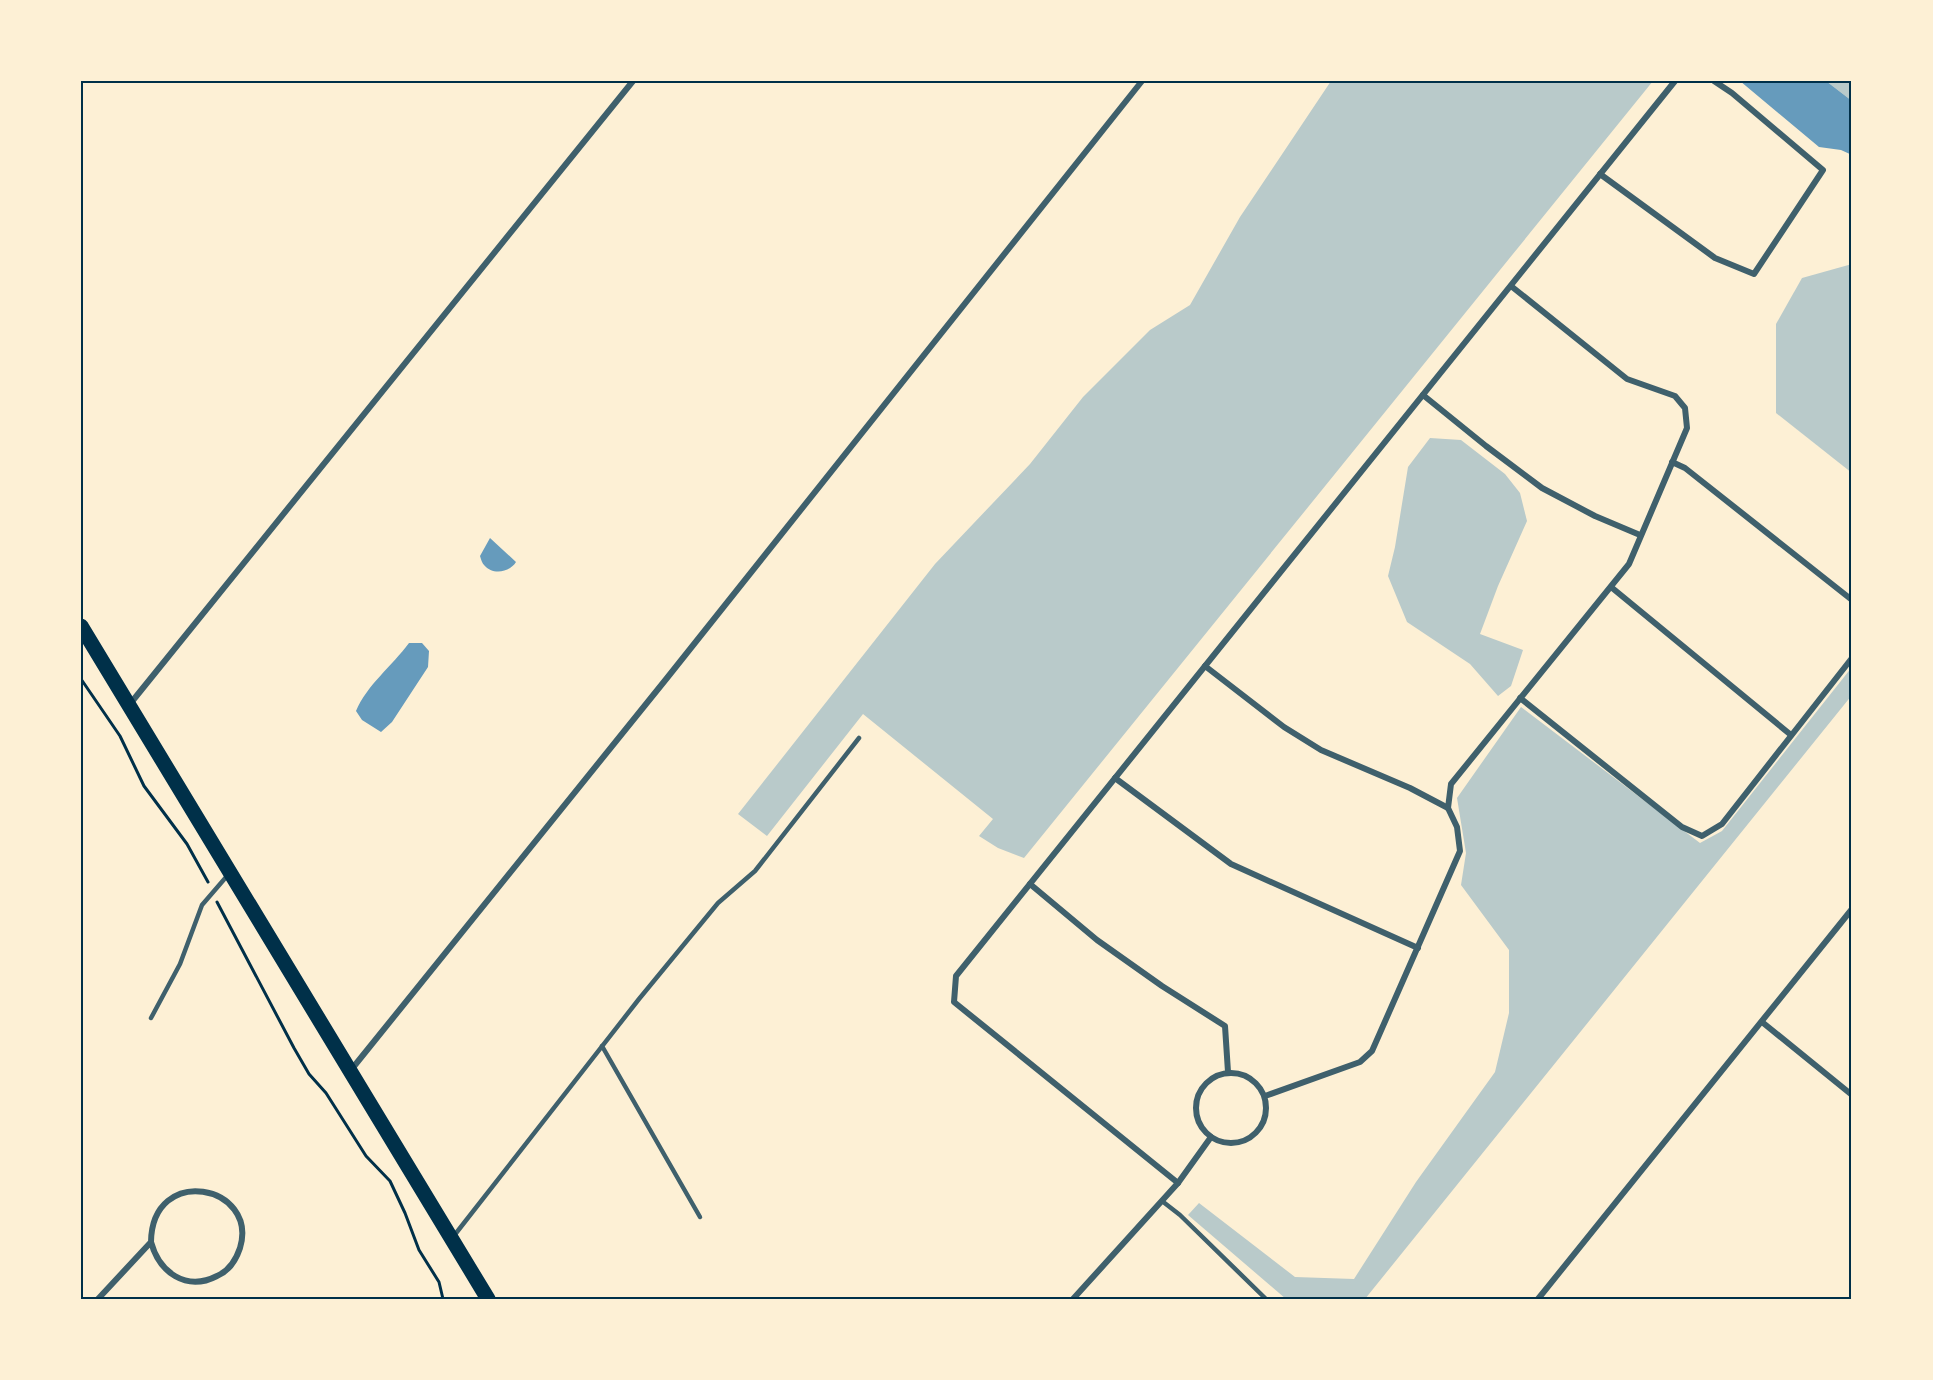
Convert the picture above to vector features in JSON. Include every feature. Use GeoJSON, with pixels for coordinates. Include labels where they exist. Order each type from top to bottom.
{"type":"FeatureCollection","features":[{"type":"Feature","properties":{"kind":"main road"},"geometry":{"type":"LineString","coordinates":[[81,626],[488,1299]]}},
{"type":"Feature","properties":{"kind":"street"},"geometry":{"type":"LineString","coordinates":[[129,706],[633,81]]}},
{"type":"Feature","properties":{"kind":"street"},"geometry":{"type":"LineString","coordinates":[[350,1071],[667,678],[1142,81]]}},
{"type":"Feature","properties":{"kind":"street"},"geometry":{"type":"LineString","coordinates":[[1178,1183],[954,1002],[956,976],[1676,81]]}},
{"type":"Feature","properties":{"kind":"street"},"geometry":{"type":"LineString","coordinates":[[1600,174],[1715,258],[1754,274],[1823,170],[1732,93],[1714,81]]}},
{"type":"Feature","properties":{"kind":"street"},"geometry":{"type":"LineString","coordinates":[[1265,1096],[1360,1062],[1372,1051],[1460,851],[1457,827],[1448,808],[1451,784],[1629,564],[1687,428],[1685,408],[1675,396],[1627,379],[1511,286]]}},
{"type":"Feature","properties":{"kind":"street"},"geometry":{"type":"LineString","coordinates":[[1423,395],[1542,488],[1595,516],[1640,536]]}},
{"type":"Feature","properties":{"kind":"street"},"geometry":{"type":"LineString","coordinates":[[1672,462],[1685,468],[1852,600]]}},
{"type":"Feature","properties":{"kind":"street"},"geometry":{"type":"LineString","coordinates":[[1611,587],[1791,735]]}},
{"type":"Feature","properties":{"kind":"street"},"geometry":{"type":"LineString","coordinates":[[1520,698],[1682,827],[1702,836],[1722,824],[1852,657]]}},
{"type":"Feature","properties":{"kind":"street"},"geometry":{"type":"LineString","coordinates":[[1205,666],[1284,727],[1321,750],[1410,788],[1448,808]]}},
{"type":"Feature","properties":{"kind":"street"},"geometry":{"type":"LineString","coordinates":[[1115,778],[1231,864],[1418,948]]}},
{"type":"Feature","properties":{"kind":"street"},"geometry":{"type":"LineString","coordinates":[[1030,884],[1107,946],[1162,986],[1225,1026],[1228,1072]]}},
{"type":"Feature","properties":{"kind":"street"},"geometry":{"type":"LineString","coordinates":[[1538,1299],[1852,909]]}},
{"type":"Feature","properties":{"kind":"street"},"geometry":{"type":"LineString","coordinates":[[1762,1023],[1852,1095]]}},
{"type":"Feature","properties":{"kind":"street"},"geometry":{"type":"LineString","coordinates":[[1220,1073],[1240,1074],[1250,1079],[1257,1084],[1265,1096],[1267,1109],[1261,1128],[1236,1143],[1226,1143],[1211,1137],[1199,1124],[1195,1110],[1199,1092],[1220,1073]]}},
{"type":"Feature","properties":{"kind":"street"},"geometry":{"type":"LineString","coordinates":[[1073,1299],[1178,1183],[1211,1137]]}},
{"type":"Feature","properties":{"kind":"street"},"geometry":{"type":"LineString","coordinates":[[98,1299],[151,1242],[151,1229],[155,1216],[162,1205],[172,1197],[190,1191],[210,1192],[231,1206],[242,1230],[242,1243],[234,1261],[221,1275],[196,1282],[183,1280],[171,1274],[154,1254],[151,1242]]}},
{"type":"Feature","properties":{"kind":"lane"},"geometry":{"type":"LineString","coordinates":[[452,1239],[602,1046],[718,903],[755,871],[859,738]]}},
{"type":"Feature","properties":{"kind":"lane"},"geometry":{"type":"LineString","coordinates":[[151,1018],[180,964],[202,905],[230,873]]}},
{"type":"Feature","properties":{"kind":"lane"},"geometry":{"type":"LineString","coordinates":[[602,1046],[700,1217]]}},
{"type":"Feature","properties":{"kind":"lane"},"geometry":{"type":"LineString","coordinates":[[1162,1201],[1180,1215],[1266,1299]]}},
{"type":"Feature","properties":{"kind":"path"},"geometry":{"type":"LineString","coordinates":[[81,679],[120,736],[144,786],[187,844],[309,1074],[326,1093],[361,1150],[390,1181],[419,1250],[439,1282],[443,1299]]}},
{"type":"Feature","properties":{"kind":"shaded area"},"geometry":{"type":"Polygon","coordinates":[[[1331,81],[1653,81],[1024,858],[998,848],[979,836],[993,819],[863,714],[767,836],[738,814],[935,564],[1030,464],[1083,397],[1150,330],[1190,305],[1240,217],[1331,81]]]}},
{"type":"Feature","properties":{"kind":"shaded area"},"geometry":{"type":"Polygon","coordinates":[[[1826,81],[1852,82],[1852,101],[1826,81]]]}},
{"type":"Feature","properties":{"kind":"shaded area"},"geometry":{"type":"Polygon","coordinates":[[[1852,264],[1852,473],[1776,413],[1776,324],[1802,278],[1852,264]]]}},
{"type":"Feature","properties":{"kind":"shaded area"},"geometry":{"type":"Polygon","coordinates":[[[1430,438],[1461,440],[1505,474],[1520,493],[1527,521],[1498,586],[1480,634],[1523,650],[1511,686],[1498,696],[1470,664],[1407,622],[1388,576],[1408,467],[1430,438]]]}},
{"type":"Feature","properties":{"kind":"shaded area"},"geometry":{"type":"Polygon","coordinates":[[[1852,667],[1852,695],[1365,1299],[1286,1299],[1188,1215],[1199,1203],[1295,1277],[1354,1279],[1416,1182],[1495,1072],[1509,1013],[1509,950],[1461,885],[1466,853],[1457,798],[1521,707],[1700,843],[1722,831],[1852,667]]]}},
{"type":"Feature","properties":{"kind":"water"},"geometry":{"type":"Polygon","coordinates":[[[1740,81],[1826,81],[1852,101],[1852,155],[1841,150],[1819,147],[1740,81]]]}},
{"type":"Feature","properties":{"kind":"water"},"geometry":{"type":"Polygon","coordinates":[[[490,538],[516,562],[510,568],[496,572],[483,564],[480,556],[490,538]]]}},
{"type":"Feature","properties":{"kind":"water"},"geometry":{"type":"Polygon","coordinates":[[[409,643],[422,643],[429,651],[428,667],[392,722],[381,732],[362,720],[356,711],[373,684],[409,643]]]}}]}
